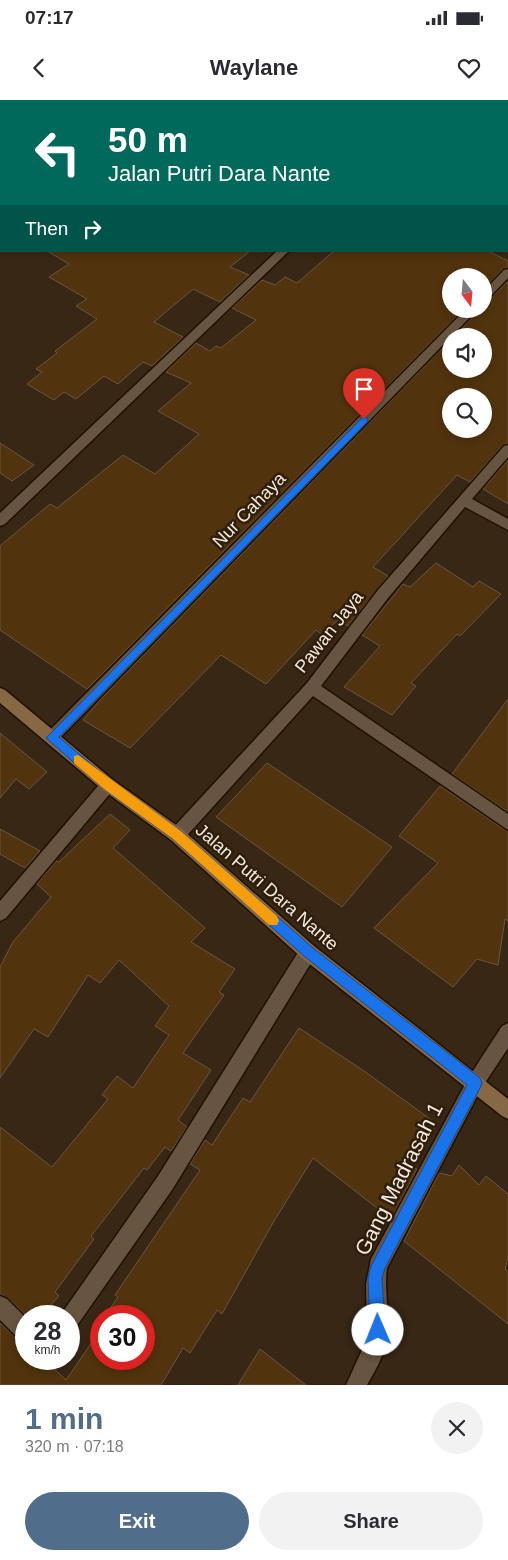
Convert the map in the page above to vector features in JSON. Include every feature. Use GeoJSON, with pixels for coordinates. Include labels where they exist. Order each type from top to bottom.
{"type":"FeatureCollection","features":[{"type":"Feature","properties":{"kind":"street"},"geometry":{"type":"LineString","coordinates":[[0,521],[283,252]]}},
{"type":"Feature","properties":{"kind":"street"},"geometry":{"type":"LineString","coordinates":[[492,289],[508,272]]}},
{"type":"Feature","properties":{"kind":"street","name":"Nur Cahaya"},"geometry":{"type":"LineString","coordinates":[[52,738],[463,318]]}},
{"type":"Feature","properties":{"kind":"street","name":"Pawan Jaya"},"geometry":{"type":"LineString","coordinates":[[177,836],[312,687],[383,594],[508,449]]}},
{"type":"Feature","properties":{"kind":"street"},"geometry":{"type":"LineString","coordinates":[[465,501],[508,525]]}},
{"type":"Feature","properties":{"kind":"street"},"geometry":{"type":"LineString","coordinates":[[312,687],[508,823]]}},
{"type":"Feature","properties":{"kind":"street","name":"Jalan Putri Dara Nante"},"geometry":{"type":"LineString","coordinates":[[0,694],[108,786],[177,836],[308,952],[508,1110]]}},
{"type":"Feature","properties":{"kind":"street"},"geometry":{"type":"LineString","coordinates":[[0,913],[108,786]]}},
{"type":"Feature","properties":{"kind":"street"},"geometry":{"type":"LineString","coordinates":[[80,1305],[165,1183],[308,952]]}},
{"type":"Feature","properties":{"kind":"street","name":"Gang Madrasah 1"},"geometry":{"type":"LineString","coordinates":[[356,1385],[373,1353],[377,1339],[378,1319],[375,1278],[378,1266],[475,1083],[508,1032]]}},
{"type":"Feature","properties":{"kind":"street"},"geometry":{"type":"LineString","coordinates":[[0,1306],[15,1321]]}},
{"type":"Feature","properties":{"kind":"building"},"geometry":{"type":"Polygon","coordinates":[[[49,252],[249,252],[230,267],[249,275],[220,302],[193,289],[154,322],[183,337],[152,366],[143,362],[118,384],[104,376],[76,399],[64,392],[54,400],[27,384],[42,372],[36,369],[57,353],[55,351],[97,319],[76,306],[87,299],[49,277],[69,264],[49,252]]]}},
{"type":"Feature","properties":{"kind":"building"},"geometry":{"type":"Polygon","coordinates":[[[333,252],[490,252],[508,261],[508,267],[503,269],[492,281],[492,268],[442,268],[442,318],[455,318],[445,328],[442,328],[442,331],[87,689],[0,630],[0,546],[50,504],[57,508],[123,455],[155,474],[199,434],[158,411],[191,383],[166,372],[196,343],[210,351],[216,346],[221,348],[256,320],[232,308],[262,280],[275,285],[285,277],[297,283],[333,252]]]}},
{"type":"Feature","properties":{"kind":"building"},"geometry":{"type":"Polygon","coordinates":[[[508,281],[508,443],[503,445],[470,482],[457,475],[373,567],[388,576],[348,626],[338,620],[321,634],[316,630],[266,684],[221,655],[130,748],[83,720],[101,699],[442,348],[442,378],[492,378],[492,328],[462,328],[471,318],[492,318],[492,297],[508,281]]]}},
{"type":"Feature","properties":{"kind":"building"},"geometry":{"type":"Polygon","coordinates":[[[0,443],[34,465],[12,481],[0,473],[0,443]]]}},
{"type":"Feature","properties":{"kind":"building"},"geometry":{"type":"Polygon","coordinates":[[[508,460],[508,504],[483,489],[508,460]]]}},
{"type":"Feature","properties":{"kind":"building"},"geometry":{"type":"Polygon","coordinates":[[[436,563],[473,587],[479,581],[501,594],[460,636],[457,634],[411,683],[416,686],[392,715],[344,687],[380,646],[362,635],[403,584],[410,587],[436,563]]]}},
{"type":"Feature","properties":{"kind":"building"},"geometry":{"type":"Polygon","coordinates":[[[508,699],[508,812],[452,774],[508,699]]]}},
{"type":"Feature","properties":{"kind":"building"},"geometry":{"type":"Polygon","coordinates":[[[0,733],[47,772],[29,789],[16,779],[0,798],[0,733]]]}},
{"type":"Feature","properties":{"kind":"building"},"geometry":{"type":"Polygon","coordinates":[[[267,763],[392,847],[342,907],[216,817],[267,763]]]}},
{"type":"Feature","properties":{"kind":"building"},"geometry":{"type":"Polygon","coordinates":[[[440,786],[508,832],[508,921],[505,919],[498,965],[477,959],[453,987],[374,928],[438,863],[399,836],[440,786]]]}},
{"type":"Feature","properties":{"kind":"building"},"geometry":{"type":"Polygon","coordinates":[[[110,814],[130,830],[113,848],[205,928],[191,942],[235,969],[219,992],[224,995],[183,1053],[211,1070],[178,1120],[187,1127],[171,1151],[165,1147],[147,1170],[144,1168],[91,1236],[94,1239],[55,1292],[59,1296],[51,1305],[15,1305],[0,1294],[0,1127],[52,1167],[108,1099],[102,1095],[117,1076],[133,1088],[169,1035],[155,1026],[169,1006],[119,960],[100,983],[88,975],[48,1037],[34,1029],[0,1078],[0,967],[13,942],[51,897],[37,884],[56,861],[59,862],[110,814]]]}},
{"type":"Feature","properties":{"kind":"building"},"geometry":{"type":"Polygon","coordinates":[[[0,829],[40,851],[25,868],[0,854],[0,829]]]}},
{"type":"Feature","properties":{"kind":"building"},"geometry":{"type":"Polygon","coordinates":[[[299,1028],[364,1071],[437,1124],[408,1168],[417,1169],[391,1219],[313,1158],[274,1221],[222,1314],[217,1310],[190,1353],[183,1348],[161,1385],[0,1385],[0,1323],[15,1337],[15,1370],[56,1370],[66,1380],[73,1370],[80,1370],[80,1360],[90,1345],[90,1370],[155,1370],[155,1305],[113,1305],[118,1297],[115,1295],[200,1170],[190,1164],[205,1140],[212,1145],[243,1098],[250,1102],[299,1028]]]}},
{"type":"Feature","properties":{"kind":"building"},"geometry":{"type":"Polygon","coordinates":[[[459,1165],[479,1185],[486,1176],[508,1194],[508,1258],[505,1269],[508,1271],[508,1324],[404,1241],[439,1173],[452,1176],[459,1165]]]}},
{"type":"Feature","properties":{"kind":"building"},"geometry":{"type":"Polygon","coordinates":[[[260,1349],[306,1385],[238,1385],[260,1349]]]}},
{"type":"Feature","properties":{"kind":"slow traffic"},"geometry":{"type":"LineString","coordinates":[[78,760],[108,786],[177,836],[273,921]]}},
{"type":"Feature","properties":{"kind":"route"},"geometry":{"type":"LineString","coordinates":[[364,419],[52,738],[108,786],[177,836],[308,952],[475,1083],[378,1266],[375,1278],[378,1330]]}}]}
